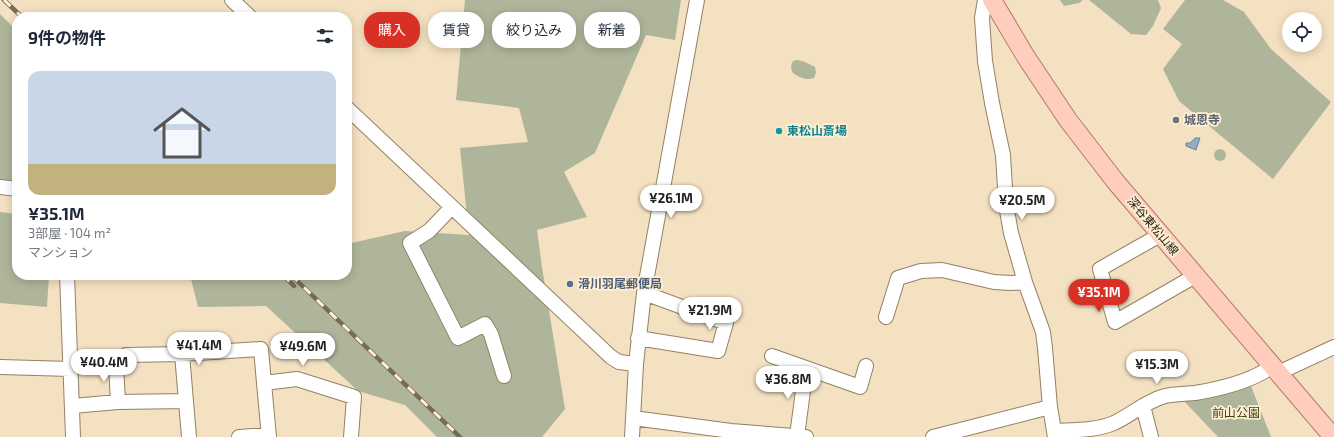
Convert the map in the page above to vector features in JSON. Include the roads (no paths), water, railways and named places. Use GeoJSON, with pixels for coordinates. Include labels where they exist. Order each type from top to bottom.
{"type":"FeatureCollection","features":[{"type":"Feature","properties":{"kind":"main road","name":"深谷東松山線"},"geometry":{"type":"LineString","coordinates":[[992,0],[1026,57],[1068,120],[1114,181],[1333,437]]}},
{"type":"Feature","properties":{"kind":"street"},"geometry":{"type":"LineString","coordinates":[[232,0],[245,12]]}},
{"type":"Feature","properties":{"kind":"street"},"geometry":{"type":"LineString","coordinates":[[632,437],[638,338],[644,293],[697,0]]}},
{"type":"Feature","properties":{"kind":"street"},"geometry":{"type":"LineString","coordinates":[[985,0],[982,18],[985,61],[1003,155],[1006,205],[1011,233],[1025,282],[1043,332],[1046,348],[1050,408],[1054,434],[1102,428],[1115,422],[1137,408],[1164,396],[1195,393],[1245,380],[1334,347]]}},
{"type":"Feature","properties":{"kind":"street"},"geometry":{"type":"LineString","coordinates":[[352,113],[611,357],[619,362],[636,364]]}},
{"type":"Feature","properties":{"kind":"street"},"geometry":{"type":"LineString","coordinates":[[0,187],[12,188]]}},
{"type":"Feature","properties":{"kind":"street"},"geometry":{"type":"LineString","coordinates":[[452,207],[429,231],[410,243],[458,338],[485,324],[491,334],[504,376]]}},
{"type":"Feature","properties":{"kind":"street"},"geometry":{"type":"LineString","coordinates":[[1160,235],[1100,269],[1115,322],[1195,276]]}},
{"type":"Feature","properties":{"kind":"street"},"geometry":{"type":"LineString","coordinates":[[886,317],[898,278],[921,271],[942,270],[994,282],[1025,282]]}},
{"type":"Feature","properties":{"kind":"street"},"geometry":{"type":"LineString","coordinates":[[67,280],[73,437]]}},
{"type":"Feature","properties":{"kind":"street"},"geometry":{"type":"LineString","coordinates":[[638,338],[718,351],[726,323],[644,293]]}},
{"type":"Feature","properties":{"kind":"street"},"geometry":{"type":"LineString","coordinates":[[118,402],[116,365],[126,355],[182,354],[261,349],[269,436],[239,437]]}},
{"type":"Feature","properties":{"kind":"street"},"geometry":{"type":"LineString","coordinates":[[182,354],[189,437]]}},
{"type":"Feature","properties":{"kind":"street"},"geometry":{"type":"LineString","coordinates":[[772,356],[860,387],[866,366]]}},
{"type":"Feature","properties":{"kind":"street"},"geometry":{"type":"LineString","coordinates":[[0,367],[71,369]]}},
{"type":"Feature","properties":{"kind":"street"},"geometry":{"type":"LineString","coordinates":[[634,418],[731,430],[802,436],[806,368]]}},
{"type":"Feature","properties":{"kind":"street"},"geometry":{"type":"LineString","coordinates":[[264,383],[297,379],[354,397],[351,437]]}},
{"type":"Feature","properties":{"kind":"street"},"geometry":{"type":"LineString","coordinates":[[72,406],[118,402],[186,401]]}},
{"type":"Feature","properties":{"kind":"street"},"geometry":{"type":"LineString","coordinates":[[1143,406],[1151,437]]}},
{"type":"Feature","properties":{"kind":"street"},"geometry":{"type":"LineString","coordinates":[[933,437],[1050,408]]}},
{"type":"Feature","properties":{"kind":"water"},"geometry":{"type":"Polygon","coordinates":[[[1195,138],[1200,138],[1196,150],[1186,146],[1186,143],[1190,143],[1195,138]]]}},
{"type":"Feature","properties":{"kind":"railway"},"geometry":{"type":"LineString","coordinates":[[4,0],[17,12]]}},
{"type":"Feature","properties":{"kind":"railway"},"geometry":{"type":"LineString","coordinates":[[288,280],[294,286]]}},
{"type":"Feature","properties":{"kind":"railway"},"geometry":{"type":"LineString","coordinates":[[296,280],[460,437]]}},
{"type":"Feature","properties":{"kind":"place","name":"城恩寺"},"geometry":{"type":"Point","coordinates":[1176,120]}},
{"type":"Feature","properties":{"kind":"place","name":"東松山斎場"},"geometry":{"type":"Point","coordinates":[779,131]}},
{"type":"Feature","properties":{"kind":"place","name":"滑川羽尾郵便局"},"geometry":{"type":"Point","coordinates":[570,284]}},
{"type":"Feature","properties":{"kind":"park label","name":"前山公園"},"geometry":{"type":"Point","coordinates":[1236,413]}}]}
